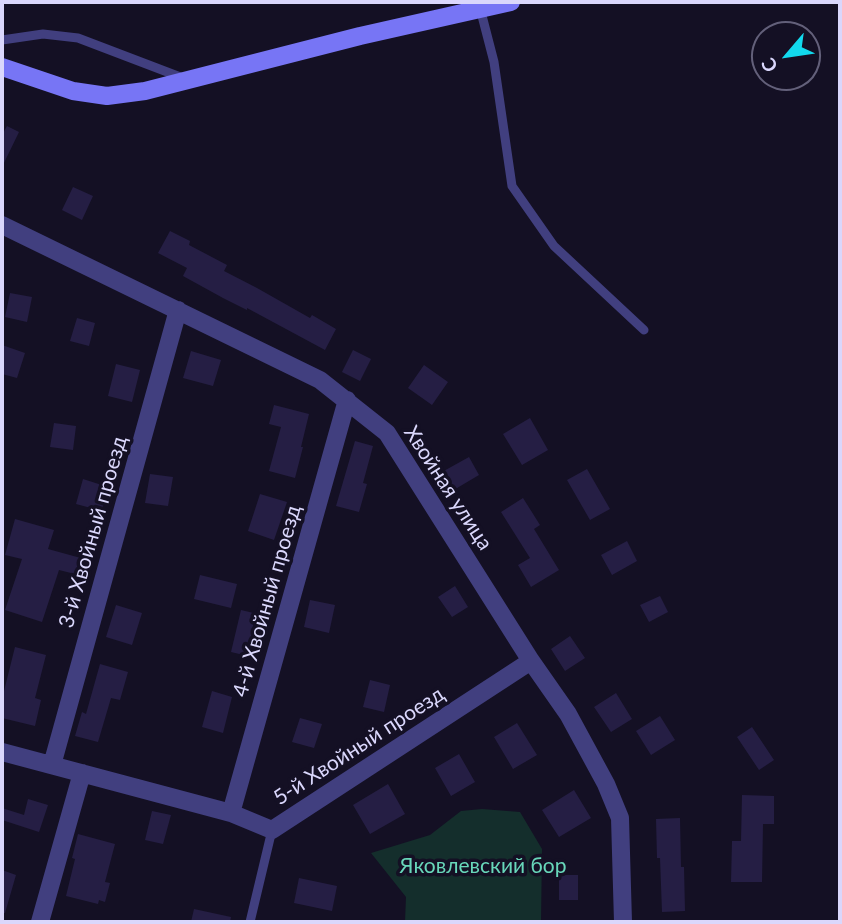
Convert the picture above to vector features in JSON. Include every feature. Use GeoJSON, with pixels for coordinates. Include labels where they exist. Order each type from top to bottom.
{"type":"FeatureCollection","features":[{"type":"Feature","properties":{"kind":"street"},"geometry":{"type":"LineString","coordinates":[[2,68],[74,91],[107,96],[145,91],[479,5],[511,2]]}},
{"type":"Feature","properties":{"kind":"street","name":"Хвойная улица"},"geometry":{"type":"LineString","coordinates":[[2,225],[320,380],[387,433],[531,661],[568,714],[606,784],[620,818],[623,922]]}},
{"type":"Feature","properties":{"kind":"street","name":"3-й Хвойный проезд"},"geometry":{"type":"LineString","coordinates":[[52,765],[178,310]]}},
{"type":"Feature","properties":{"kind":"street","name":"4-й Хвойный проезд"},"geometry":{"type":"LineString","coordinates":[[231,813],[346,400]]}},
{"type":"Feature","properties":{"kind":"street","name":"5-й Хвойный проезд"},"geometry":{"type":"LineString","coordinates":[[2,752],[231,813],[272,830],[531,661]]}},
{"type":"Feature","properties":{"kind":"street"},"geometry":{"type":"LineString","coordinates":[[40,922],[82,773]]}},
{"type":"Feature","properties":{"kind":"lane"},"geometry":{"type":"LineString","coordinates":[[479,5],[494,62],[512,186],[554,246],[644,330]]}},
{"type":"Feature","properties":{"kind":"lane"},"geometry":{"type":"LineString","coordinates":[[2,40],[43,34],[78,38],[188,80]]}},
{"type":"Feature","properties":{"kind":"lane"},"geometry":{"type":"LineString","coordinates":[[250,922],[272,830]]}},
{"type":"Feature","properties":{"kind":"green space","name":"Яковлевский бор"},"geometry":{"type":"Polygon","coordinates":[[[482,809],[520,812],[542,849],[541,922],[405,922],[406,897],[371,853],[430,835],[461,811],[482,809]]]}},
{"type":"Feature","properties":{"kind":"building"},"geometry":{"type":"Polygon","coordinates":[[[7,126],[19,132],[2,167],[2,135],[7,126]]]}},
{"type":"Feature","properties":{"kind":"building"},"geometry":{"type":"Polygon","coordinates":[[[73,187],[93,196],[82,220],[62,210],[73,187]]]}},
{"type":"Feature","properties":{"kind":"building"},"geometry":{"type":"Polygon","coordinates":[[[170,231],[190,241],[189,245],[227,265],[224,271],[310,318],[312,315],[336,329],[325,350],[183,276],[187,268],[158,253],[170,231]]]}},
{"type":"Feature","properties":{"kind":"building"},"geometry":{"type":"Polygon","coordinates":[[[10,293],[32,297],[27,322],[5,317],[10,293]]]}},
{"type":"Feature","properties":{"kind":"building"},"geometry":{"type":"Polygon","coordinates":[[[77,318],[95,323],[89,346],[70,341],[77,318]]]}},
{"type":"Feature","properties":{"kind":"building"},"geometry":{"type":"Polygon","coordinates":[[[2,345],[25,353],[17,378],[2,374],[2,345]]]}},
{"type":"Feature","properties":{"kind":"building"},"geometry":{"type":"Polygon","coordinates":[[[353,350],[371,359],[360,381],[342,372],[353,350]]]}},
{"type":"Feature","properties":{"kind":"building"},"geometry":{"type":"Polygon","coordinates":[[[191,351],[221,360],[213,386],[183,378],[191,351]]]}},
{"type":"Feature","properties":{"kind":"building"},"geometry":{"type":"Polygon","coordinates":[[[116,364],[140,370],[132,402],[108,396],[116,364]]]}},
{"type":"Feature","properties":{"kind":"building"},"geometry":{"type":"Polygon","coordinates":[[[424,365],[448,382],[432,405],[408,388],[424,365]]]}},
{"type":"Feature","properties":{"kind":"building"},"geometry":{"type":"Polygon","coordinates":[[[274,405],[309,414],[295,478],[269,471],[281,427],[269,424],[274,405]]]}},
{"type":"Feature","properties":{"kind":"building"},"geometry":{"type":"Polygon","coordinates":[[[530,418],[548,450],[522,465],[503,434],[530,418]]]}},
{"type":"Feature","properties":{"kind":"building"},"geometry":{"type":"Polygon","coordinates":[[[54,423],[76,426],[73,450],[50,447],[54,423]]]}},
{"type":"Feature","properties":{"kind":"building"},"geometry":{"type":"Polygon","coordinates":[[[355,441],[373,446],[363,483],[367,484],[359,512],[336,506],[355,441]]]}},
{"type":"Feature","properties":{"kind":"building"},"geometry":{"type":"Polygon","coordinates":[[[469,457],[479,475],[452,491],[442,472],[469,457]]]}},
{"type":"Feature","properties":{"kind":"building"},"geometry":{"type":"Polygon","coordinates":[[[587,469],[610,509],[590,520],[567,480],[587,469]]]}},
{"type":"Feature","properties":{"kind":"building"},"geometry":{"type":"Polygon","coordinates":[[[150,474],[173,477],[168,506],[145,503],[150,474]]]}},
{"type":"Feature","properties":{"kind":"building"},"geometry":{"type":"Polygon","coordinates":[[[83,479],[108,487],[102,511],[76,504],[83,479]]]}},
{"type":"Feature","properties":{"kind":"building"},"geometry":{"type":"Polygon","coordinates":[[[260,494],[287,502],[274,540],[248,531],[260,494]]]}},
{"type":"Feature","properties":{"kind":"building"},"geometry":{"type":"Polygon","coordinates":[[[523,498],[540,525],[534,529],[559,570],[531,587],[518,565],[530,558],[501,512],[523,498]]]}},
{"type":"Feature","properties":{"kind":"building"},"geometry":{"type":"Polygon","coordinates":[[[15,519],[54,530],[48,549],[88,560],[83,576],[59,570],[42,622],[5,610],[22,559],[5,555],[15,519]]]}},
{"type":"Feature","properties":{"kind":"building"},"geometry":{"type":"Polygon","coordinates":[[[627,541],[637,561],[612,575],[601,555],[627,541]]]}},
{"type":"Feature","properties":{"kind":"building"},"geometry":{"type":"Polygon","coordinates":[[[200,575],[237,584],[231,608],[194,599],[200,575]]]}},
{"type":"Feature","properties":{"kind":"building"},"geometry":{"type":"Polygon","coordinates":[[[455,586],[468,607],[452,617],[438,597],[455,586]]]}},
{"type":"Feature","properties":{"kind":"building"},"geometry":{"type":"Polygon","coordinates":[[[660,596],[668,612],[649,622],[640,605],[660,596]]]}},
{"type":"Feature","properties":{"kind":"building"},"geometry":{"type":"Polygon","coordinates":[[[310,600],[335,605],[329,633],[304,627],[310,600]]]}},
{"type":"Feature","properties":{"kind":"building"},"geometry":{"type":"Polygon","coordinates":[[[116,605],[142,613],[132,645],[106,637],[116,605]]]}},
{"type":"Feature","properties":{"kind":"building"},"geometry":{"type":"Polygon","coordinates":[[[241,610],[266,616],[256,658],[231,652],[241,610]]]}},
{"type":"Feature","properties":{"kind":"building"},"geometry":{"type":"Polygon","coordinates":[[[570,636],[585,658],[565,671],[551,649],[570,636]]]}},
{"type":"Feature","properties":{"kind":"building"},"geometry":{"type":"Polygon","coordinates":[[[15,647],[46,655],[35,698],[41,700],[35,726],[2,718],[2,691],[15,647]]]}},
{"type":"Feature","properties":{"kind":"building"},"geometry":{"type":"Polygon","coordinates":[[[100,664],[128,672],[120,700],[111,698],[98,742],[75,736],[82,712],[86,714],[100,664]]]}},
{"type":"Feature","properties":{"kind":"building"},"geometry":{"type":"Polygon","coordinates":[[[370,680],[390,685],[384,712],[363,707],[370,680]]]}},
{"type":"Feature","properties":{"kind":"building"},"geometry":{"type":"Polygon","coordinates":[[[212,691],[232,697],[223,733],[202,727],[212,691]]]}},
{"type":"Feature","properties":{"kind":"building"},"geometry":{"type":"Polygon","coordinates":[[[616,693],[632,719],[611,732],[594,707],[616,693]]]}},
{"type":"Feature","properties":{"kind":"building"},"geometry":{"type":"Polygon","coordinates":[[[660,716],[675,740],[651,755],[636,731],[660,716]]]}},
{"type":"Feature","properties":{"kind":"building"},"geometry":{"type":"Polygon","coordinates":[[[300,718],[322,724],[314,748],[292,742],[300,718]]]}},
{"type":"Feature","properties":{"kind":"building"},"geometry":{"type":"Polygon","coordinates":[[[517,723],[537,755],[513,769],[494,737],[517,723]]]}},
{"type":"Feature","properties":{"kind":"building"},"geometry":{"type":"Polygon","coordinates":[[[752,727],[774,760],[759,770],[737,737],[752,727]]]}},
{"type":"Feature","properties":{"kind":"building"},"geometry":{"type":"Polygon","coordinates":[[[459,754],[475,782],[451,796],[435,768],[459,754]]]}},
{"type":"Feature","properties":{"kind":"building"},"geometry":{"type":"Polygon","coordinates":[[[388,784],[405,814],[370,834],[353,805],[388,784]]]}},
{"type":"Feature","properties":{"kind":"building"},"geometry":{"type":"Polygon","coordinates":[[[574,790],[591,818],[559,837],[542,810],[574,790]]]}},
{"type":"Feature","properties":{"kind":"building"},"geometry":{"type":"Polygon","coordinates":[[[742,795],[774,796],[774,824],[763,824],[762,882],[731,882],[732,841],[741,841],[742,795]]]}},
{"type":"Feature","properties":{"kind":"building"},"geometry":{"type":"Polygon","coordinates":[[[28,799],[48,805],[39,832],[2,820],[2,808],[24,815],[28,799]]]}},
{"type":"Feature","properties":{"kind":"building"},"geometry":{"type":"Polygon","coordinates":[[[152,811],[171,815],[163,844],[145,840],[152,811]]]}},
{"type":"Feature","properties":{"kind":"building"},"geometry":{"type":"Polygon","coordinates":[[[680,818],[685,911],[662,912],[656,819],[680,818]]]}},
{"type":"Feature","properties":{"kind":"building"},"geometry":{"type":"Polygon","coordinates":[[[78,834],[115,844],[105,882],[110,883],[105,902],[99,900],[98,904],[66,896],[78,834]]]}},
{"type":"Feature","properties":{"kind":"building"},"geometry":{"type":"Polygon","coordinates":[[[2,870],[16,875],[5,913],[2,913],[2,870]]]}},
{"type":"Feature","properties":{"kind":"building"},"geometry":{"type":"Polygon","coordinates":[[[559,875],[578,875],[578,900],[559,900],[559,875]]]}},
{"type":"Feature","properties":{"kind":"building"},"geometry":{"type":"Polygon","coordinates":[[[299,878],[337,886],[332,911],[294,903],[299,878]]]}},
{"type":"Feature","properties":{"kind":"building"},"geometry":{"type":"Polygon","coordinates":[[[194,909],[231,917],[230,922],[191,922],[194,909]]]}}]}
